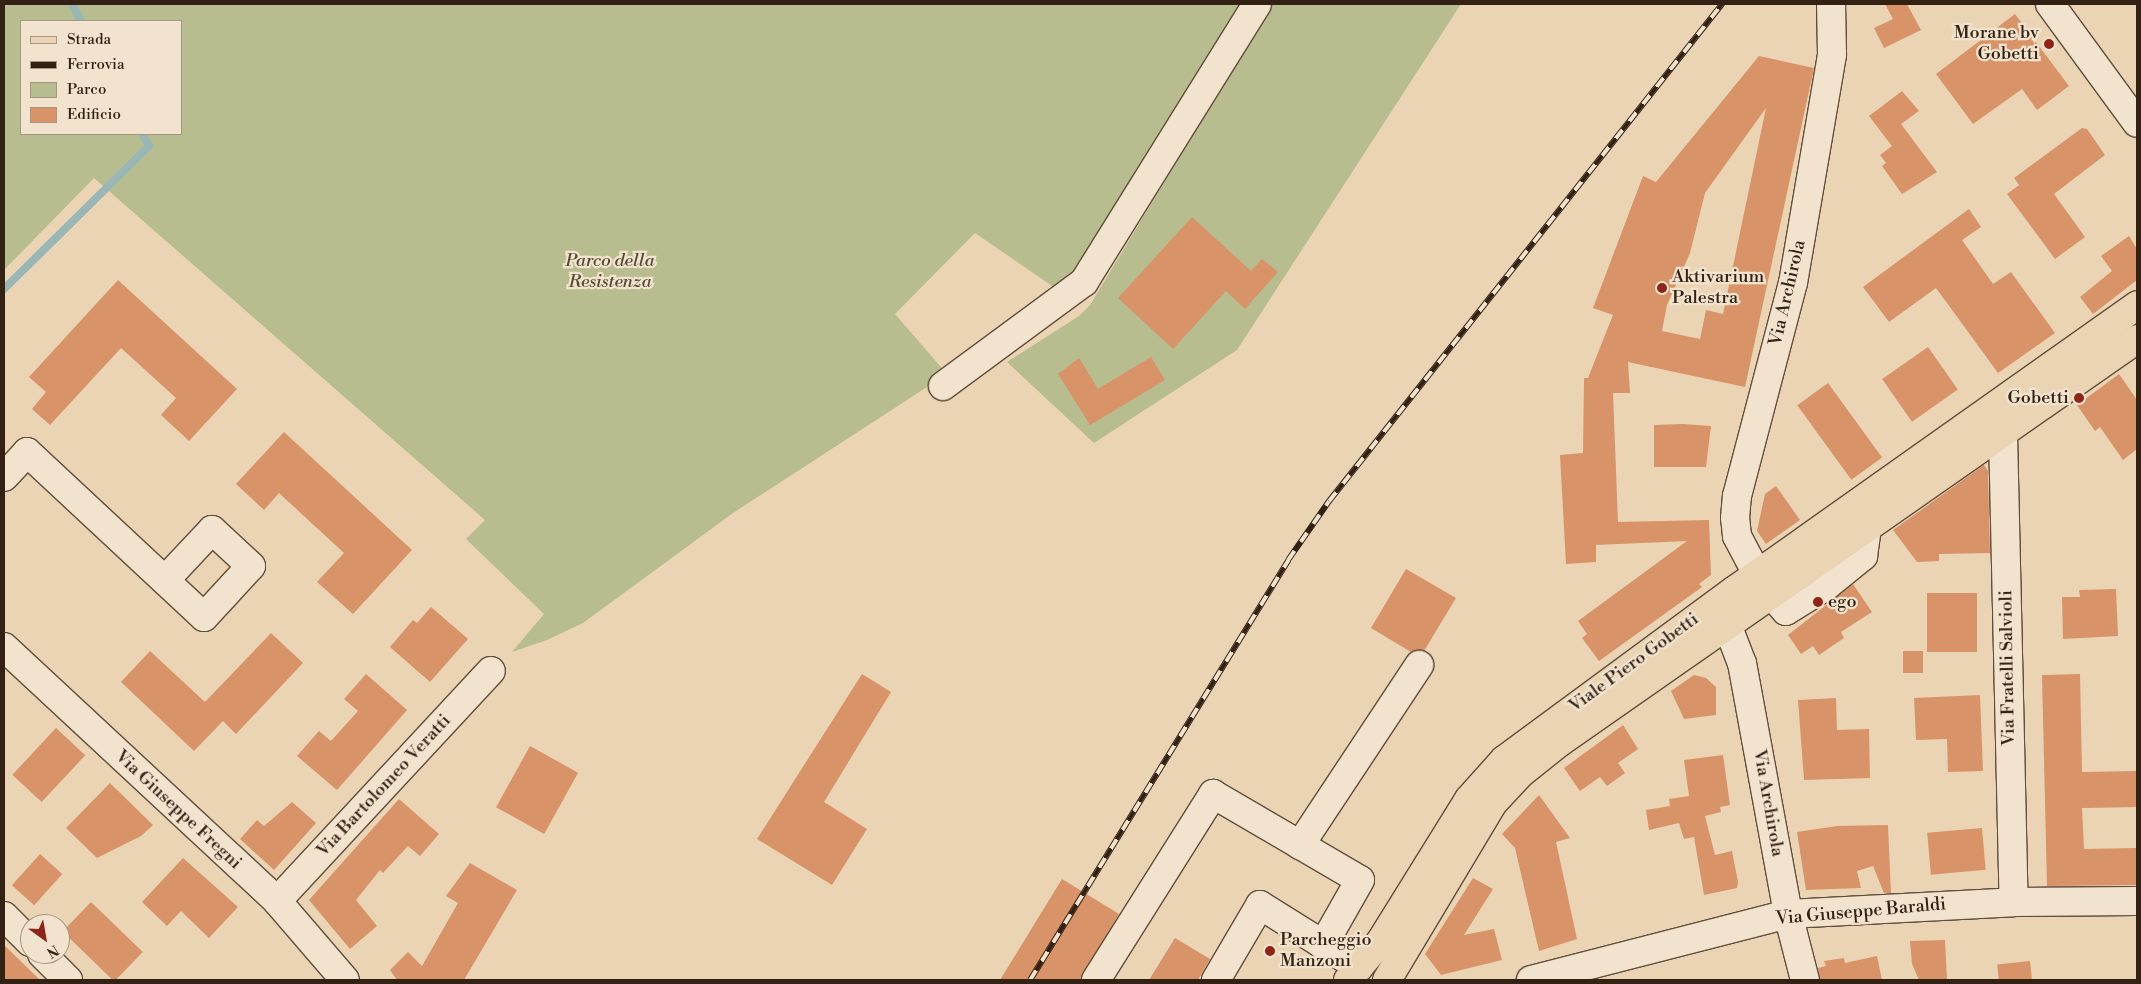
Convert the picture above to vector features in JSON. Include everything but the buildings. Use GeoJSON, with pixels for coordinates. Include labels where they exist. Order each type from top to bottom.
{"type":"FeatureCollection","features":[{"type":"Feature","properties":{"kind":"main road","name":"Viale Piero Gobetti"},"geometry":{"type":"LineString","coordinates":[[1387,980],[1493,803],[1521,773],[1560,742],[1728,627],[1777,603],[1986,412],[2137,305]]}},
{"type":"Feature","properties":{"kind":"main road","name":"Viale Piero Gobetti"},"geometry":{"type":"LineString","coordinates":[[1353,974],[1381,941],[1469,799],[1504,760],[1777,603],[1866,529],[2137,339]]}},
{"type":"Feature","properties":{"kind":"street"},"geometry":{"type":"LineString","coordinates":[[943,386],[1084,282],[1257,4]]}},
{"type":"Feature","properties":{"kind":"street","name":"Via Archirola"},"geometry":{"type":"LineString","coordinates":[[1777,603],[1737,536],[1735,518],[1737,496],[1793,283],[1832,54],[1831,4]]}},
{"type":"Feature","properties":{"kind":"street"},"geometry":{"type":"LineString","coordinates":[[2050,4],[2137,123]]}},
{"type":"Feature","properties":{"kind":"street"},"geometry":{"type":"LineString","coordinates":[[1986,412],[2003,434]]}},
{"type":"Feature","properties":{"kind":"street","name":"Via Fratelli Salvioli"},"geometry":{"type":"LineString","coordinates":[[2003,434],[2014,902]]}},
{"type":"Feature","properties":{"kind":"street"},"geometry":{"type":"LineString","coordinates":[[4,477],[27,452],[165,580]]}},
{"type":"Feature","properties":{"kind":"street","name":"Via Archirola"},"geometry":{"type":"LineString","coordinates":[[1728,627],[1742,663],[1788,914],[1805,980]]}},
{"type":"Feature","properties":{"kind":"street","name":"Via Giuseppe Fregni"},"geometry":{"type":"LineString","coordinates":[[4,647],[277,902],[345,980]]}},
{"type":"Feature","properties":{"kind":"street"},"geometry":{"type":"LineString","coordinates":[[1300,845],[1419,665]]}},
{"type":"Feature","properties":{"kind":"street","name":"Via Bartolomeo Veratti"},"geometry":{"type":"LineString","coordinates":[[277,902],[490,671]]}},
{"type":"Feature","properties":{"kind":"street"},"geometry":{"type":"LineString","coordinates":[[1096,980],[1212,794],[1360,880],[1324,945]]}},
{"type":"Feature","properties":{"kind":"street","name":"Via Giuseppe Baraldi"},"geometry":{"type":"LineString","coordinates":[[1531,980],[1788,914],[2014,902],[2137,901]]}},
{"type":"Feature","properties":{"kind":"street"},"geometry":{"type":"LineString","coordinates":[[1216,980],[1260,905],[1324,945],[1353,974]]}},
{"type":"Feature","properties":{"kind":"street"},"geometry":{"type":"LineString","coordinates":[[4,916],[20,932]]}},
{"type":"Feature","properties":{"kind":"street"},"geometry":{"type":"LineString","coordinates":[[52,964],[68,980]]}},
{"type":"Feature","properties":{"kind":"green space","name":"Parco della Resistenza"},"geometry":{"type":"Polygon","coordinates":[[[4,4],[1246,4],[1104,243],[1058,290],[975,233],[895,314],[947,374],[733,513],[583,623],[547,640],[512,652],[544,614],[466,539],[485,520],[94,178],[4,270],[4,4]]]}},
{"type":"Feature","properties":{"kind":"green space"},"geometry":{"type":"Polygon","coordinates":[[[1272,4],[1461,4],[1237,350],[1094,443],[1007,362],[1079,316],[1090,305],[1272,4]]]}},
{"type":"Feature","properties":{"kind":"waterway"},"geometry":{"type":"LineString","coordinates":[[72,4],[80,20]]}},
{"type":"Feature","properties":{"kind":"waterway"},"geometry":{"type":"LineString","coordinates":[[4,289],[149,146],[143,135]]}},
{"type":"Feature","properties":{"kind":"railway"},"geometry":{"type":"LineString","coordinates":[[1030,980],[1288,560],[1329,501],[1722,4]]}},
{"type":"Feature","properties":{"kind":"place","name":"Morane bv Gobetti"},"geometry":{"type":"Point","coordinates":[2049,44]}},
{"type":"Feature","properties":{"kind":"place","name":"Aktivarium Palestra"},"geometry":{"type":"Point","coordinates":[1662,288]}},
{"type":"Feature","properties":{"kind":"place","name":"Gobetti"},"geometry":{"type":"Point","coordinates":[2079,398]}},
{"type":"Feature","properties":{"kind":"place","name":"ego"},"geometry":{"type":"Point","coordinates":[1818,602]}},
{"type":"Feature","properties":{"kind":"place","name":"Parcheggio Manzoni"},"geometry":{"type":"Point","coordinates":[1270,951]}}]}
